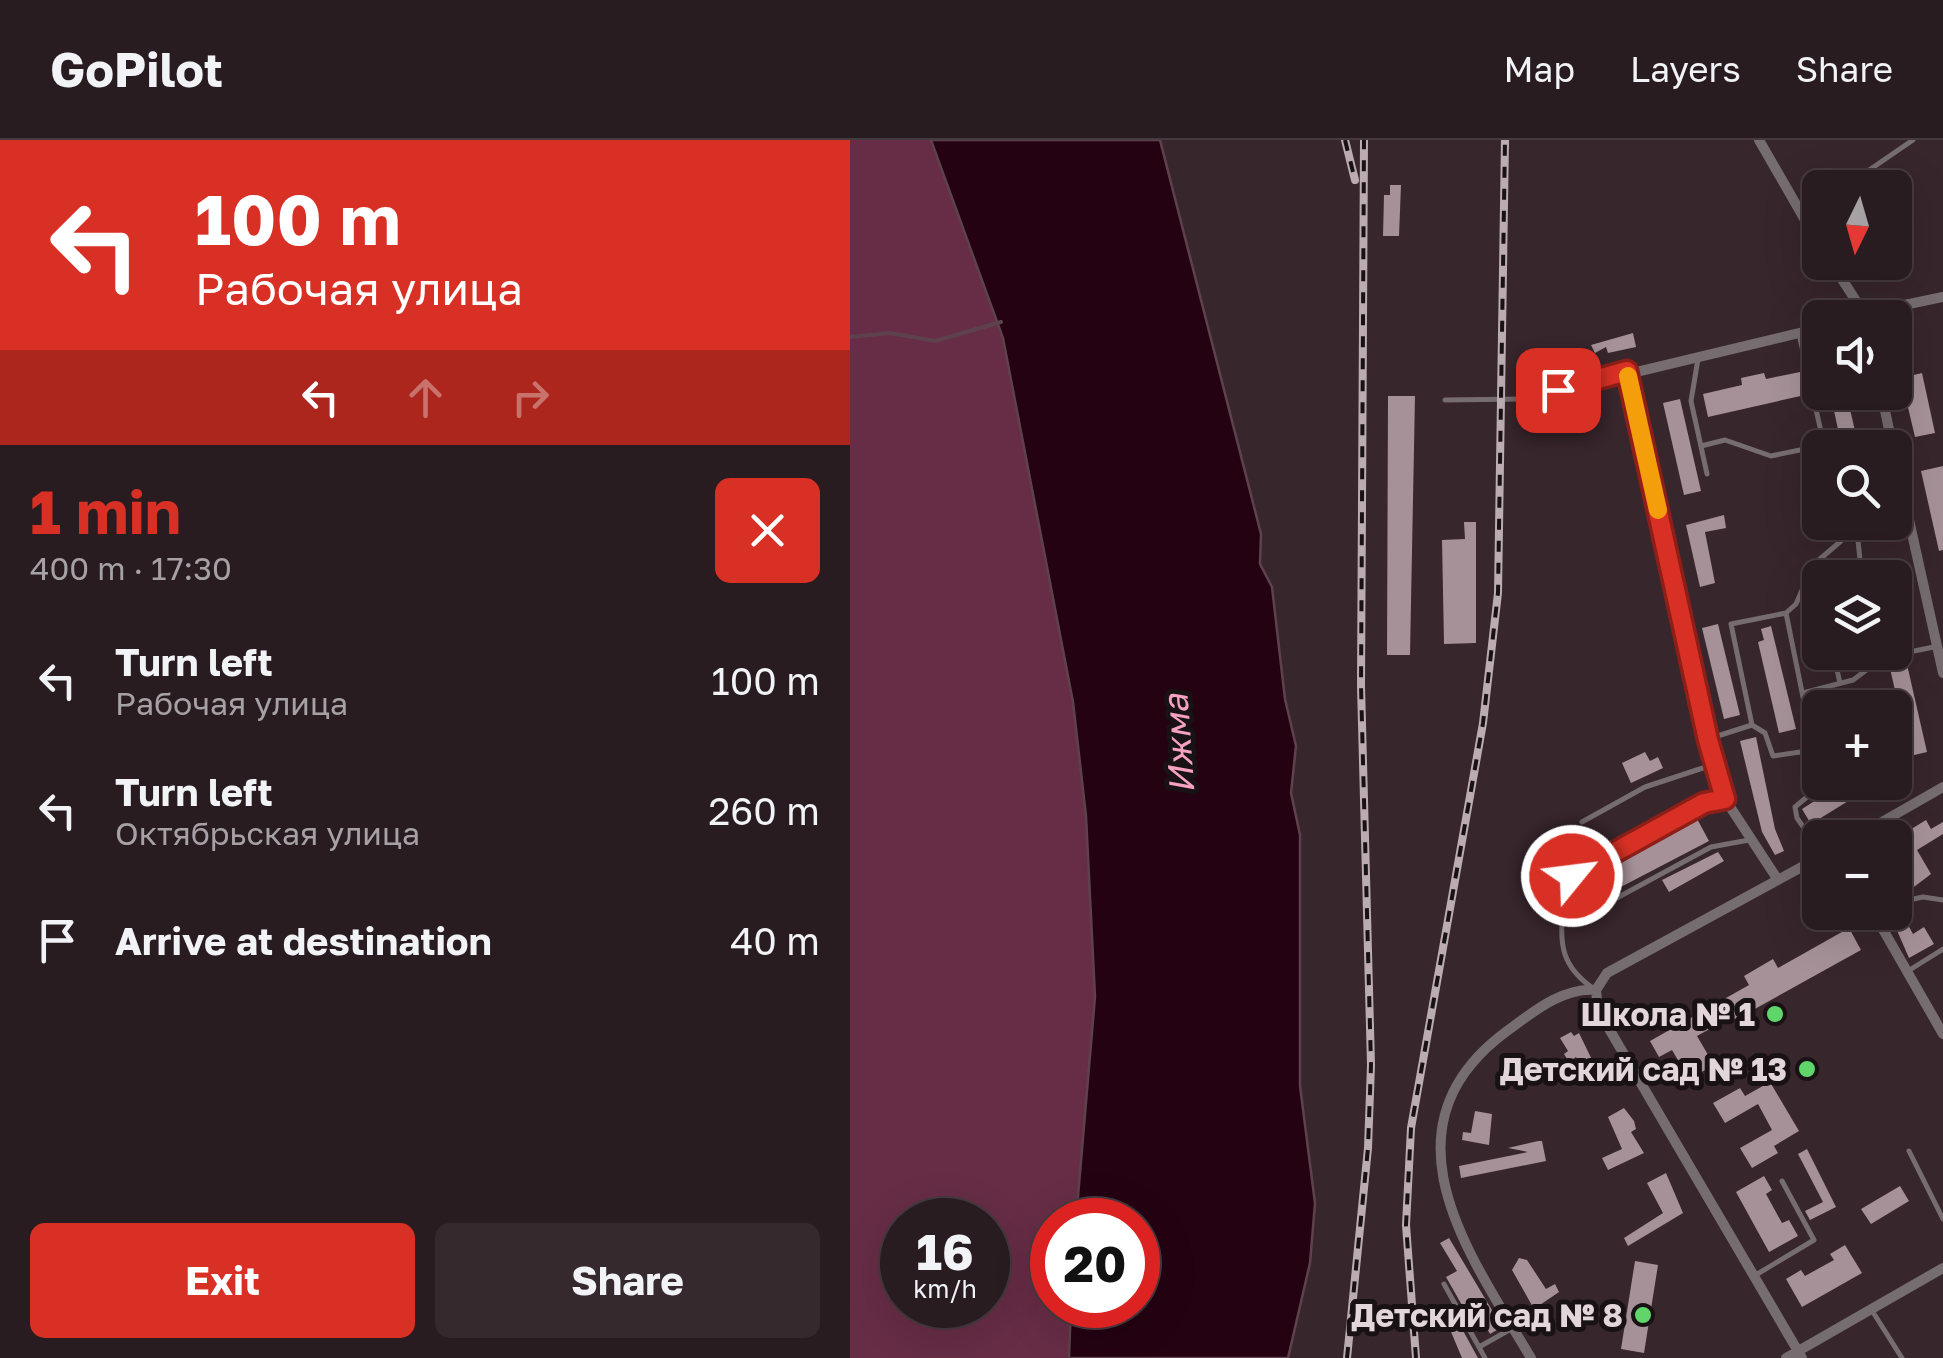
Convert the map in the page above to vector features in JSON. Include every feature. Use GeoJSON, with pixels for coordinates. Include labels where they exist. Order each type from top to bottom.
{"type":"FeatureCollection","features":[{"type":"Feature","properties":{"kind":"street"},"geometry":{"type":"LineString","coordinates":[[1759,140],[1801,216]]}},
{"type":"Feature","properties":{"kind":"street"},"geometry":{"type":"LineString","coordinates":[[1912,303],[1943,297]]}},
{"type":"Feature","properties":{"kind":"street"},"geometry":{"type":"LineString","coordinates":[[1524,399],[1627,371],[1802,333]]}},
{"type":"Feature","properties":{"kind":"street"},"geometry":{"type":"LineString","coordinates":[[1627,371],[1708,740],[1725,799],[1778,880]]}},
{"type":"Feature","properties":{"kind":"street"},"geometry":{"type":"LineString","coordinates":[[1910,540],[1943,672]]}},
{"type":"Feature","properties":{"kind":"street"},"geometry":{"type":"LineString","coordinates":[[1885,820],[1943,787]]}},
{"type":"Feature","properties":{"kind":"street"},"geometry":{"type":"LineString","coordinates":[[1800,1354],[1598,1010],[1596,990],[1607,974],[1802,865]]}},
{"type":"Feature","properties":{"kind":"street"},"geometry":{"type":"LineString","coordinates":[[1883,930],[1943,1034]]}},
{"type":"Feature","properties":{"kind":"street"},"geometry":{"type":"LineString","coordinates":[[1531,1358],[1464,1247],[1447,1206],[1441,1168],[1443,1136],[1452,1102],[1472,1062],[1537,1010],[1578,988],[1596,990]]}},
{"type":"Feature","properties":{"kind":"street"},"geometry":{"type":"LineString","coordinates":[[1786,1358],[1800,1354],[1943,1268]]}},
{"type":"Feature","properties":{"kind":"lane"},"geometry":{"type":"LineString","coordinates":[[1869,170],[1913,140]]}},
{"type":"Feature","properties":{"kind":"lane"},"geometry":{"type":"LineString","coordinates":[[1799,334],[1821,430]]}},
{"type":"Feature","properties":{"kind":"lane"},"geometry":{"type":"LineString","coordinates":[[1698,356],[1691,401],[1707,474]]}},
{"type":"Feature","properties":{"kind":"lane"},"geometry":{"type":"LineString","coordinates":[[1446,400],[1524,399]]}},
{"type":"Feature","properties":{"kind":"lane"},"geometry":{"type":"LineString","coordinates":[[1700,446],[1725,440],[1771,456],[1802,450]]}},
{"type":"Feature","properties":{"kind":"lane"},"geometry":{"type":"LineString","coordinates":[[1819,560],[1842,540]]}},
{"type":"Feature","properties":{"kind":"lane"},"geometry":{"type":"LineString","coordinates":[[1802,590],[1796,604],[1786,613],[1731,624],[1752,725],[1764,733],[1773,756],[1802,752]]}},
{"type":"Feature","properties":{"kind":"lane"},"geometry":{"type":"LineString","coordinates":[[1786,613],[1803,690]]}},
{"type":"Feature","properties":{"kind":"lane"},"geometry":{"type":"LineString","coordinates":[[1912,650],[1937,646]]}},
{"type":"Feature","properties":{"kind":"lane"},"geometry":{"type":"LineString","coordinates":[[1837,670],[1840,683]]}},
{"type":"Feature","properties":{"kind":"lane"},"geometry":{"type":"LineString","coordinates":[[1815,690],[1871,670]]}},
{"type":"Feature","properties":{"kind":"lane"},"geometry":{"type":"LineString","coordinates":[[1708,740],[1752,725]]}},
{"type":"Feature","properties":{"kind":"lane"},"geometry":{"type":"LineString","coordinates":[[1582,822],[1646,787],[1715,764]]}},
{"type":"Feature","properties":{"kind":"lane"},"geometry":{"type":"LineString","coordinates":[[1572,876],[1704,803],[1725,799]]}},
{"type":"Feature","properties":{"kind":"lane"},"geometry":{"type":"LineString","coordinates":[[1802,826],[1795,807],[1803,800]]}},
{"type":"Feature","properties":{"kind":"lane"},"geometry":{"type":"LineString","coordinates":[[1589,913],[1712,847],[1752,840]]}},
{"type":"Feature","properties":{"kind":"lane"},"geometry":{"type":"LineString","coordinates":[[1912,900],[1943,900]]}},
{"type":"Feature","properties":{"kind":"lane"},"geometry":{"type":"LineString","coordinates":[[1563,910],[1559,945],[1581,980],[1596,990]]}},
{"type":"Feature","properties":{"kind":"lane"},"geometry":{"type":"LineString","coordinates":[[1906,972],[1943,949]]}},
{"type":"Feature","properties":{"kind":"lane"},"geometry":{"type":"LineString","coordinates":[[1909,1151],[1943,1219]]}},
{"type":"Feature","properties":{"kind":"lane"},"geometry":{"type":"LineString","coordinates":[[1754,1276],[1814,1240],[1782,1181]]}},
{"type":"Feature","properties":{"kind":"lane"},"geometry":{"type":"LineString","coordinates":[[1444,1284],[1486,1358]]}},
{"type":"Feature","properties":{"kind":"lane"},"geometry":{"type":"LineString","coordinates":[[1872,1309],[1902,1358]]}},
{"type":"Feature","properties":{"kind":"lane"},"geometry":{"type":"LineString","coordinates":[[1480,1347],[1513,1328]]}},
{"type":"Feature","properties":{"kind":"shaded area"},"geometry":{"type":"Polygon","coordinates":[[[850,140],[931,140],[1003,338],[1073,702],[1086,816],[1095,997],[1078,1198],[1030,1198],[1030,1328],[1070,1328],[1069,1358],[850,1358],[850,140]]]}},
{"type":"Feature","properties":{"kind":"water","name":"Ижма"},"geometry":{"type":"Polygon","coordinates":[[[931,140],[1160,140],[1261,534],[1260,564],[1272,587],[1285,699],[1296,746],[1291,793],[1300,835],[1300,1086],[1315,1203],[1310,1263],[1288,1358],[1069,1358],[1070,1328],[1160,1328],[1160,1198],[1078,1198],[1095,997],[1086,816],[1073,702],[1003,338],[931,140]]]}},
{"type":"Feature","properties":{"kind":"building"},"geometry":{"type":"Polygon","coordinates":[[[1390,185],[1401,185],[1399,236],[1383,236],[1384,195],[1390,195],[1390,185]]]}},
{"type":"Feature","properties":{"kind":"building"},"geometry":{"type":"Polygon","coordinates":[[[1633,333],[1636,347],[1608,353],[1606,347],[1595,353],[1591,345],[1633,333]]]}},
{"type":"Feature","properties":{"kind":"building"},"geometry":{"type":"Polygon","coordinates":[[[1800,372],[1802,396],[1708,417],[1703,394],[1742,385],[1741,378],[1764,373],[1766,379],[1800,372]]]}},
{"type":"Feature","properties":{"kind":"building"},"geometry":{"type":"Polygon","coordinates":[[[1922,373],[1935,433],[1915,437],[1909,410],[1912,410],[1912,375],[1922,373]]]}},
{"type":"Feature","properties":{"kind":"building"},"geometry":{"type":"Polygon","coordinates":[[[1388,396],[1415,396],[1410,655],[1387,655],[1388,396]]]}},
{"type":"Feature","properties":{"kind":"building"},"geometry":{"type":"Polygon","coordinates":[[[1680,399],[1701,491],[1684,495],[1663,403],[1680,399]]]}},
{"type":"Feature","properties":{"kind":"building"},"geometry":{"type":"Polygon","coordinates":[[[1834,410],[1850,410],[1855,430],[1838,430],[1834,410]]]}},
{"type":"Feature","properties":{"kind":"building"},"geometry":{"type":"Polygon","coordinates":[[[1943,466],[1943,550],[1939,551],[1921,471],[1943,466]]]}},
{"type":"Feature","properties":{"kind":"building"},"geometry":{"type":"Polygon","coordinates":[[[1724,515],[1726,528],[1705,532],[1715,583],[1700,587],[1686,525],[1724,515]]]}},
{"type":"Feature","properties":{"kind":"building"},"geometry":{"type":"Polygon","coordinates":[[[1464,522],[1476,522],[1476,643],[1444,644],[1442,540],[1465,539],[1464,522]]]}},
{"type":"Feature","properties":{"kind":"building"},"geometry":{"type":"Polygon","coordinates":[[[1718,624],[1740,715],[1724,719],[1702,628],[1718,624]]]}},
{"type":"Feature","properties":{"kind":"building"},"geometry":{"type":"Polygon","coordinates":[[[1771,626],[1796,729],[1779,733],[1758,642],[1764,640],[1761,629],[1771,626]]]}},
{"type":"Feature","properties":{"kind":"building"},"geometry":{"type":"Polygon","coordinates":[[[1890,670],[1908,670],[1927,752],[1912,756],[1912,690],[1895,690],[1890,670]]]}},
{"type":"Feature","properties":{"kind":"building"},"geometry":{"type":"Polygon","coordinates":[[[1756,737],[1775,829],[1784,851],[1775,855],[1762,832],[1740,741],[1756,737]]]}},
{"type":"Feature","properties":{"kind":"building"},"geometry":{"type":"Polygon","coordinates":[[[1645,752],[1650,761],[1658,757],[1663,768],[1631,783],[1622,763],[1645,752]]]}},
{"type":"Feature","properties":{"kind":"building"},"geometry":{"type":"Polygon","coordinates":[[[1816,800],[1850,800],[1817,820],[1809,820],[1802,809],[1816,800]]]}},
{"type":"Feature","properties":{"kind":"building"},"geometry":{"type":"Polygon","coordinates":[[[1695,815],[1709,841],[1571,913],[1565,902],[1620,873],[1614,861],[1695,815]]]}},
{"type":"Feature","properties":{"kind":"building"},"geometry":{"type":"Polygon","coordinates":[[[1926,820],[1931,829],[1943,822],[1943,834],[1917,850],[1931,874],[1912,888],[1912,829],[1926,820]]]}},
{"type":"Feature","properties":{"kind":"building"},"geometry":{"type":"Polygon","coordinates":[[[1718,852],[1724,861],[1669,892],[1662,880],[1718,852]]]}},
{"type":"Feature","properties":{"kind":"building"},"geometry":{"type":"Polygon","coordinates":[[[1924,927],[1934,944],[1909,958],[1897,930],[1911,930],[1913,934],[1924,927]]]}},
{"type":"Feature","properties":{"kind":"building"},"geometry":{"type":"Polygon","coordinates":[[[1845,930],[1850,930],[1861,950],[1735,1020],[1733,1016],[1697,1036],[1714,1065],[1689,1079],[1672,1050],[1659,1057],[1650,1041],[1749,985],[1744,976],[1773,959],[1778,968],[1845,930]]]}},
{"type":"Feature","properties":{"kind":"building"},"geometry":{"type":"Polygon","coordinates":[[[1571,1032],[1574,1036],[1579,1033],[1596,1068],[1587,1074],[1576,1057],[1569,1062],[1564,1054],[1568,1051],[1560,1038],[1571,1032]]]}},
{"type":"Feature","properties":{"kind":"building"},"geometry":{"type":"Polygon","coordinates":[[[1770,1082],[1799,1131],[1774,1146],[1778,1153],[1752,1168],[1740,1148],[1772,1130],[1758,1104],[1725,1123],[1713,1103],[1740,1088],[1745,1096],[1770,1082]]]}},
{"type":"Feature","properties":{"kind":"building"},"geometry":{"type":"Polygon","coordinates":[[[1624,1108],[1634,1121],[1636,1129],[1631,1132],[1644,1153],[1608,1170],[1602,1158],[1622,1149],[1608,1117],[1624,1108]]]}},
{"type":"Feature","properties":{"kind":"building"},"geometry":{"type":"Polygon","coordinates":[[[1475,1111],[1492,1114],[1489,1145],[1462,1140],[1463,1132],[1471,1133],[1475,1111]]]}},
{"type":"Feature","properties":{"kind":"building"},"geometry":{"type":"Polygon","coordinates":[[[1542,1141],[1546,1161],[1461,1178],[1459,1166],[1528,1152],[1508,1148],[1542,1141]]]}},
{"type":"Feature","properties":{"kind":"building"},"geometry":{"type":"Polygon","coordinates":[[[1807,1149],[1836,1207],[1810,1220],[1805,1211],[1823,1202],[1798,1154],[1807,1149]]]}},
{"type":"Feature","properties":{"kind":"building"},"geometry":{"type":"Polygon","coordinates":[[[1666,1173],[1683,1213],[1628,1246],[1624,1238],[1663,1213],[1647,1183],[1666,1173]]]}},
{"type":"Feature","properties":{"kind":"building"},"geometry":{"type":"Polygon","coordinates":[[[1764,1176],[1772,1190],[1766,1194],[1782,1223],[1789,1220],[1798,1236],[1769,1252],[1736,1192],[1764,1176]]]}},
{"type":"Feature","properties":{"kind":"building"},"geometry":{"type":"Polygon","coordinates":[[[1900,1186],[1909,1201],[1871,1224],[1861,1209],[1900,1186]]]}},
{"type":"Feature","properties":{"kind":"building"},"geometry":{"type":"Polygon","coordinates":[[[1449,1238],[1502,1327],[1490,1334],[1484,1323],[1475,1328],[1446,1277],[1457,1271],[1440,1243],[1449,1238]]]}},
{"type":"Feature","properties":{"kind":"building"},"geometry":{"type":"Polygon","coordinates":[[[1845,1245],[1862,1273],[1802,1307],[1786,1279],[1801,1270],[1805,1276],[1834,1260],[1830,1254],[1845,1245]]]}},
{"type":"Feature","properties":{"kind":"building"},"geometry":{"type":"Polygon","coordinates":[[[1519,1258],[1527,1260],[1546,1289],[1555,1284],[1559,1292],[1534,1309],[1512,1270],[1519,1258]]]}},
{"type":"Feature","properties":{"kind":"building"},"geometry":{"type":"Polygon","coordinates":[[[1635,1261],[1658,1265],[1644,1353],[1621,1349],[1635,1261]]]}},
{"type":"Feature","properties":{"kind":"building"},"geometry":{"type":"Polygon","coordinates":[[[1455,1316],[1478,1358],[1462,1358],[1446,1320],[1455,1316]]]}},
{"type":"Feature","properties":{"kind":"waterway"},"geometry":{"type":"LineString","coordinates":[[850,337],[890,333],[935,341],[1001,322]]}},
{"type":"Feature","properties":{"kind":"railway"},"geometry":{"type":"LineString","coordinates":[[1345,140],[1355,180]]}},
{"type":"Feature","properties":{"kind":"railway"},"geometry":{"type":"LineString","coordinates":[[1347,1358],[1368,1148],[1371,1065],[1361,686],[1364,140]]}},
{"type":"Feature","properties":{"kind":"railway"},"geometry":{"type":"LineString","coordinates":[[1416,1358],[1406,1225],[1411,1128],[1483,723],[1498,593],[1505,140]]}},
{"type":"Feature","properties":{"kind":"slow traffic"},"geometry":{"type":"LineString","coordinates":[[1628,376],[1658,510]]}},
{"type":"Feature","properties":{"kind":"place","name":"Школа № 1"},"geometry":{"type":"Point","coordinates":[1775,1014]}},
{"type":"Feature","properties":{"kind":"place","name":"Детский сад № 13"},"geometry":{"type":"Point","coordinates":[1807,1069]}},
{"type":"Feature","properties":{"kind":"place","name":"Детский сад № 8"},"geometry":{"type":"Point","coordinates":[1643,1315]}},
{"type":"Feature","properties":{"kind":"route"},"geometry":{"type":"LineString","coordinates":[[1558,390],[1627,371],[1708,740],[1725,799],[1704,803],[1572,876]]}}]}
